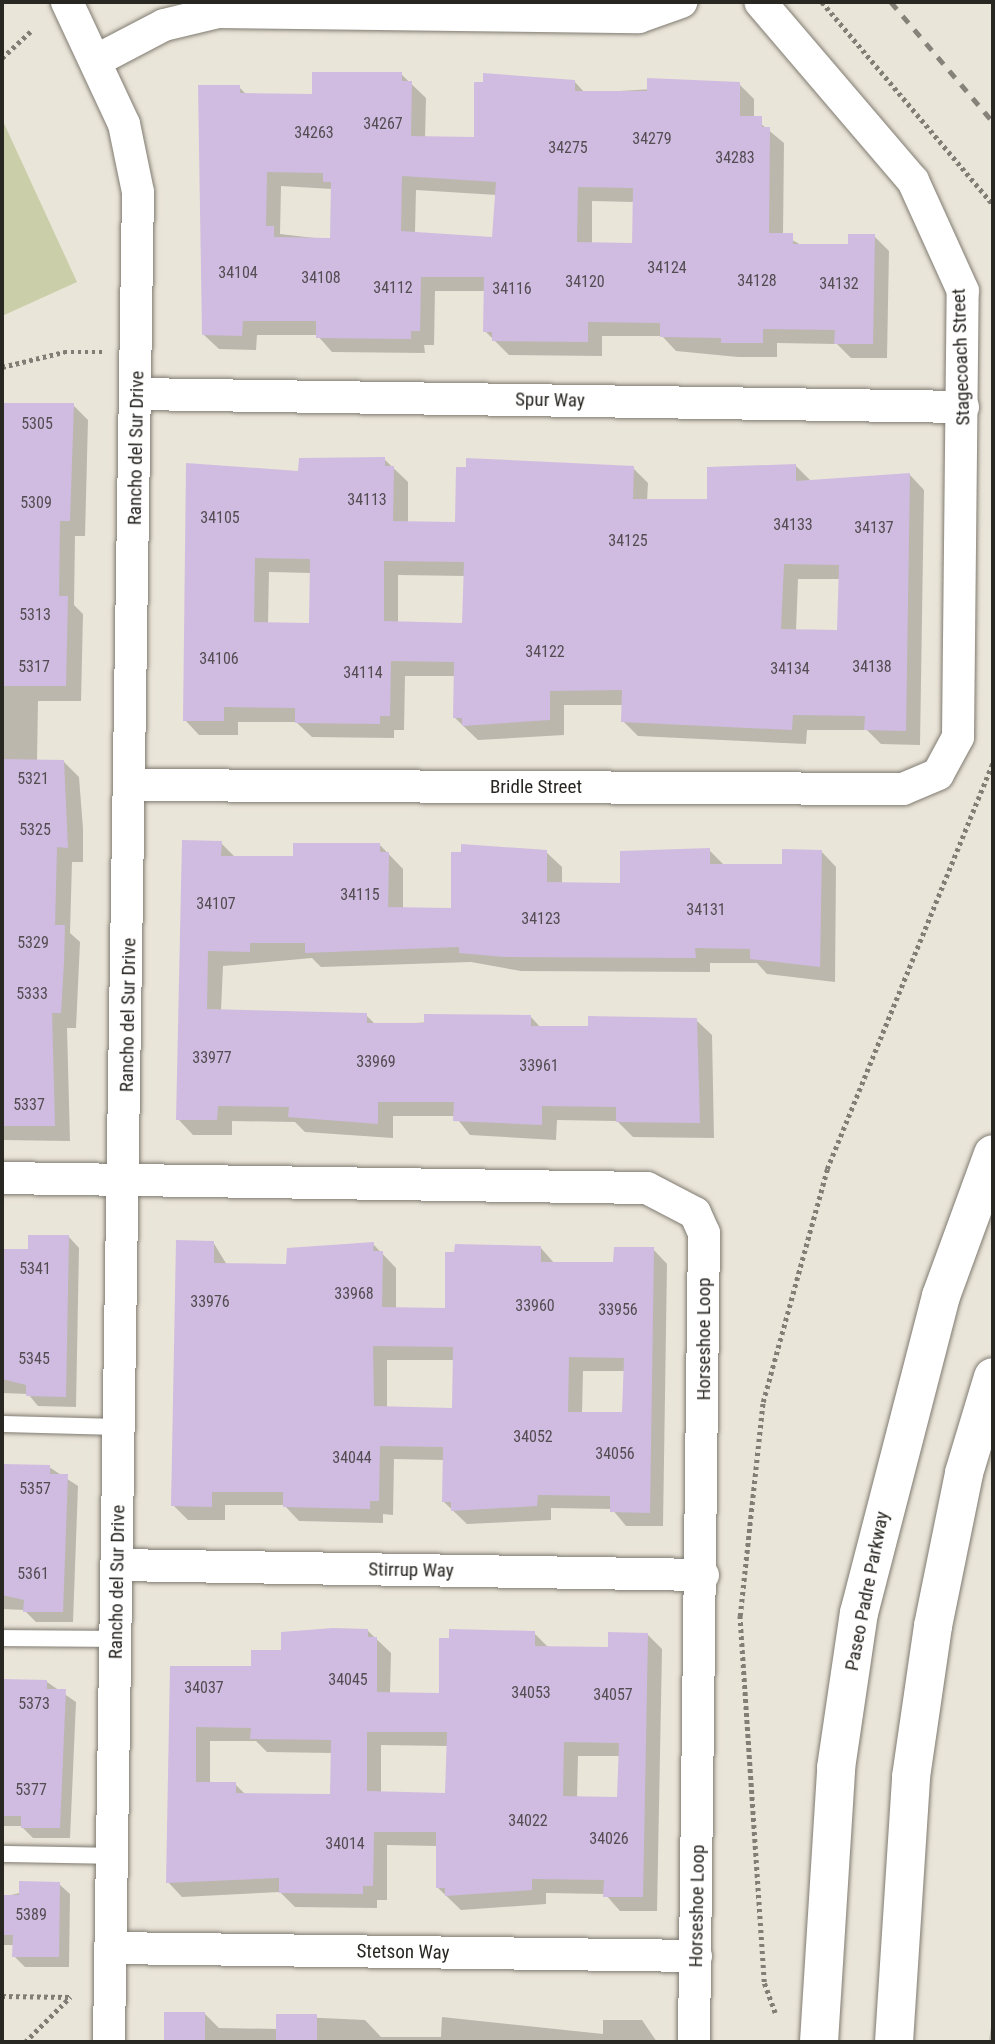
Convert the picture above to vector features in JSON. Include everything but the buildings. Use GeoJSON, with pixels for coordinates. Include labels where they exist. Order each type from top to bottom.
{"type":"FeatureCollection","features":[{"type":"Feature","properties":{"kind":"main road","name":"Paseo Padre Parkway"},"geometry":{"type":"LineString","coordinates":[[819,2042],[836,1768],[859,1613],[941,1296],[993,1154]]}},
{"type":"Feature","properties":{"kind":"main road"},"geometry":{"type":"LineString","coordinates":[[894,2042],[911,1777],[933,1626],[964,1473],[993,1377]]}},
{"type":"Feature","properties":{"kind":"street","name":"Rancho del Sur Drive"},"geometry":{"type":"LineString","coordinates":[[67,2],[99,59],[124,124],[138,192],[126,1179],[109,2042]]}},
{"type":"Feature","properties":{"kind":"street"},"geometry":{"type":"LineString","coordinates":[[99,59],[164,25],[219,12],[639,17],[681,2]]}},
{"type":"Feature","properties":{"kind":"street","name":"Stagecoach Street"},"geometry":{"type":"LineString","coordinates":[[760,2],[913,181],[941,235],[963,291],[964,407],[958,737],[938,774]]}},
{"type":"Feature","properties":{"kind":"street","name":"Spur Way"},"geometry":{"type":"LineString","coordinates":[[137,394],[964,407]]}},
{"type":"Feature","properties":{"kind":"street","name":"Bridle Street"},"geometry":{"type":"LineString","coordinates":[[131,785],[903,789],[938,774]]}},
{"type":"Feature","properties":{"kind":"street","name":"Horseshoe Loop"},"geometry":{"type":"LineString","coordinates":[[2,1178],[647,1188],[678,1199],[704,1233],[703,1574],[694,2042]]}},
{"type":"Feature","properties":{"kind":"street","name":"Stirrup Way"},"geometry":{"type":"LineString","coordinates":[[118,1565],[703,1574]]}},
{"type":"Feature","properties":{"kind":"street","name":"Stetson Way"},"geometry":{"type":"LineString","coordinates":[[110,1948],[696,1956]]}},
{"type":"Feature","properties":{"kind":"lane"},"geometry":{"type":"LineString","coordinates":[[2,1423],[120,1426]]}},
{"type":"Feature","properties":{"kind":"lane"},"geometry":{"type":"LineString","coordinates":[[2,1639],[116,1639]]}},
{"type":"Feature","properties":{"kind":"lane"},"geometry":{"type":"LineString","coordinates":[[2,1854],[112,1856]]}},
{"type":"Feature","properties":{"kind":"path"},"geometry":{"type":"LineString","coordinates":[[822,2],[993,204]]}},
{"type":"Feature","properties":{"kind":"path"},"geometry":{"type":"LineString","coordinates":[[2,58],[32,30]]}},
{"type":"Feature","properties":{"kind":"path"},"geometry":{"type":"LineString","coordinates":[[2,367],[64,352],[116,352]]}},
{"type":"Feature","properties":{"kind":"path"},"geometry":{"type":"LineString","coordinates":[[775,2013],[764,1982],[740,1616],[763,1402],[827,1168],[993,763]]}},
{"type":"Feature","properties":{"kind":"path"},"geometry":{"type":"LineString","coordinates":[[2,1996],[70,1997],[25,2042]]}},
{"type":"Feature","properties":{"kind":"green space"},"geometry":{"type":"Polygon","coordinates":[[[2,119],[77,282],[2,316],[2,119]]]}},
{"type":"Feature","properties":{"kind":"railway"},"geometry":{"type":"LineString","coordinates":[[891,2],[993,122]]}}]}
